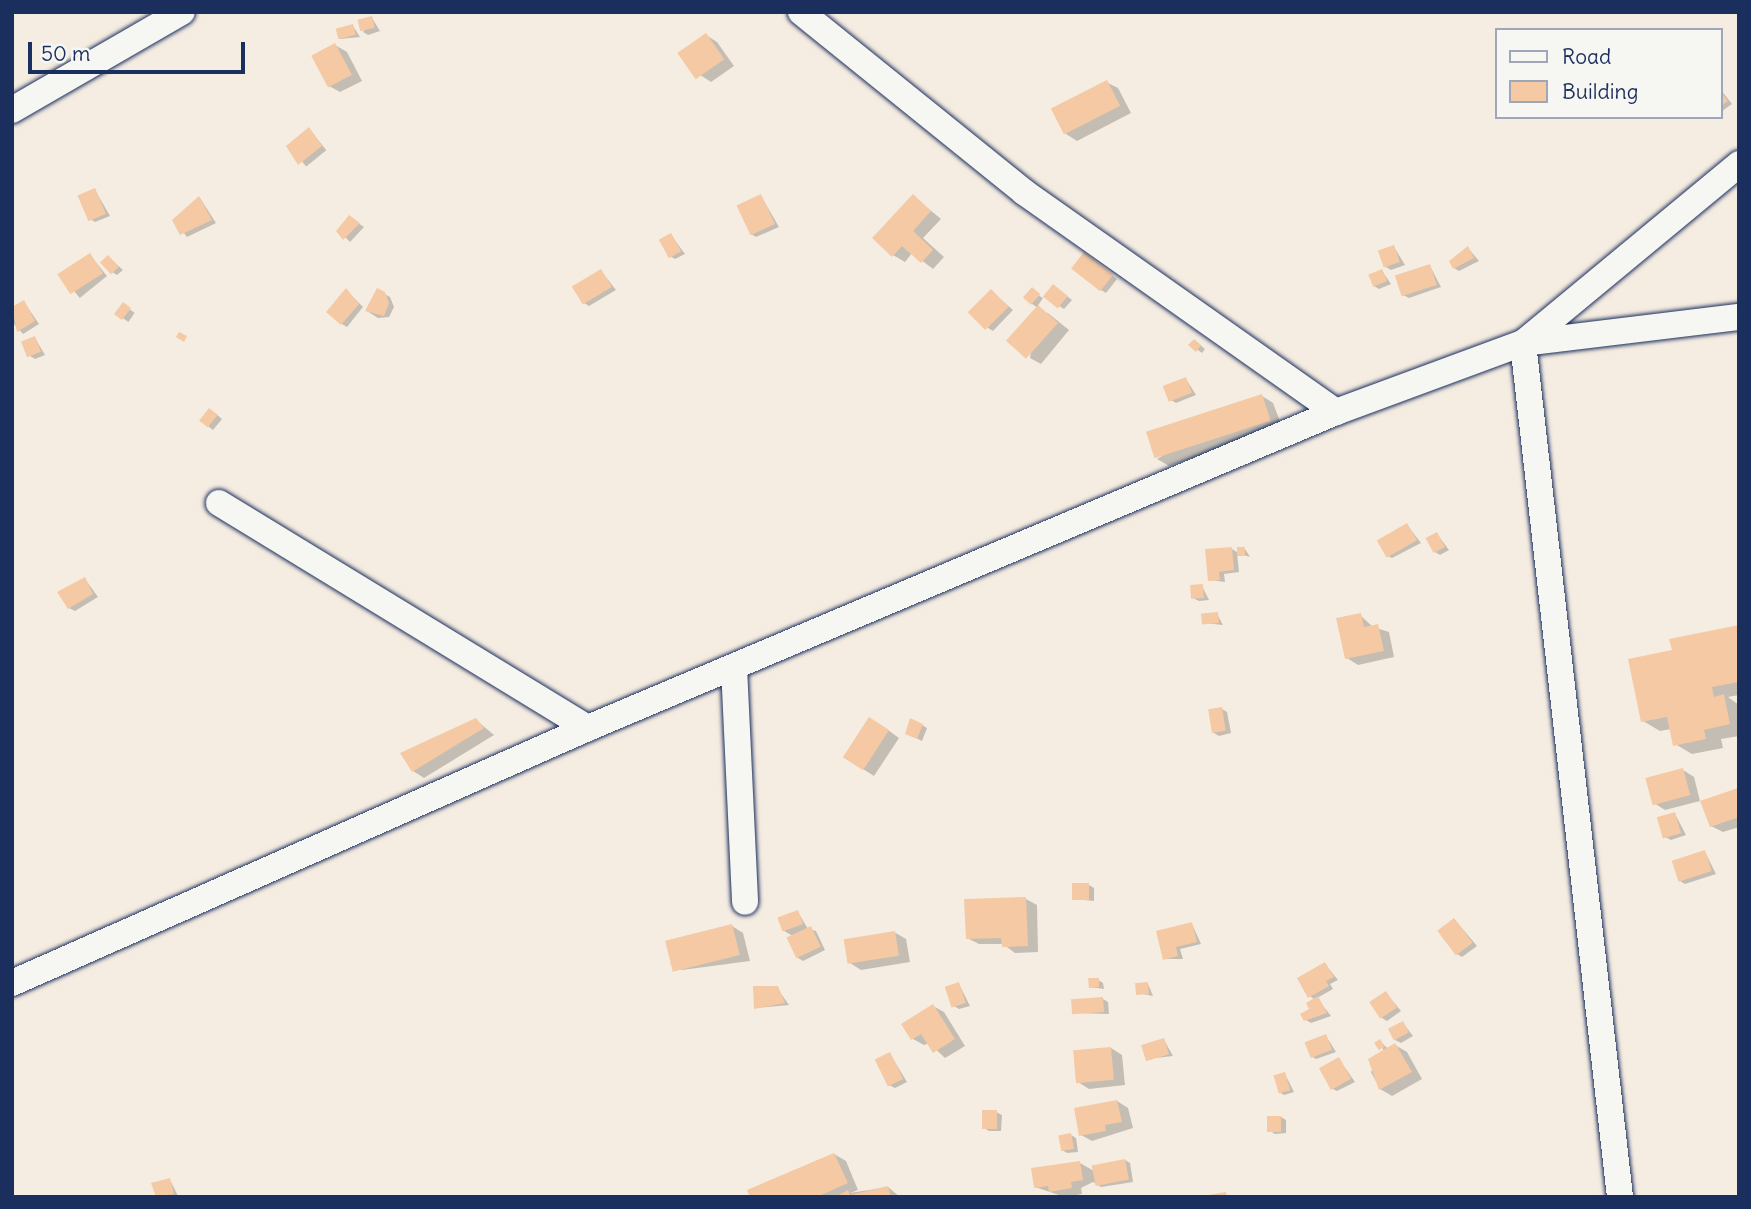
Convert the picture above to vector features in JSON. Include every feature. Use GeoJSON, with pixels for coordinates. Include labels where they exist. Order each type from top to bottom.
{"type":"FeatureCollection","features":[{"type":"Feature","properties":{"kind":"street"},"geometry":{"type":"LineString","coordinates":[[12,110],[182,12]]}},
{"type":"Feature","properties":{"kind":"street"},"geometry":{"type":"LineString","coordinates":[[801,12],[1024,192],[1336,412]]}},
{"type":"Feature","properties":{"kind":"street"},"geometry":{"type":"LineString","coordinates":[[1523,343],[1739,164]]}},
{"type":"Feature","properties":{"kind":"street"},"geometry":{"type":"LineString","coordinates":[[12,983],[588,729],[1336,412],[1523,343],[1739,317]]}},
{"type":"Feature","properties":{"kind":"street"},"geometry":{"type":"LineString","coordinates":[[1523,343],[1620,1197]]}},
{"type":"Feature","properties":{"kind":"street"},"geometry":{"type":"LineString","coordinates":[[219,503],[588,729]]}},
{"type":"Feature","properties":{"kind":"street"},"geometry":{"type":"LineString","coordinates":[[734,667],[745,902]]}},
{"type":"Feature","properties":{"kind":"building"},"geometry":{"type":"Polygon","coordinates":[[[372,16],[375,28],[360,31],[357,20],[372,16]]]}},
{"type":"Feature","properties":{"kind":"building"},"geometry":{"type":"Polygon","coordinates":[[[353,24],[356,35],[338,39],[336,29],[353,24]]]}},
{"type":"Feature","properties":{"kind":"building"},"geometry":{"type":"Polygon","coordinates":[[[706,33],[724,59],[696,79],[677,53],[706,33]]]}},
{"type":"Feature","properties":{"kind":"building"},"geometry":{"type":"Polygon","coordinates":[[[335,43],[352,75],[328,87],[311,56],[335,43]]]}},
{"type":"Feature","properties":{"kind":"building"},"geometry":{"type":"Polygon","coordinates":[[[1107,80],[1120,106],[1064,134],[1051,109],[1107,80]]]}},
{"type":"Feature","properties":{"kind":"building"},"geometry":{"type":"Polygon","coordinates":[[[309,127],[322,146],[298,165],[286,146],[309,127]]]}},
{"type":"Feature","properties":{"kind":"building"},"geometry":{"type":"Polygon","coordinates":[[[95,188],[106,214],[88,221],[78,195],[95,188]]]}},
{"type":"Feature","properties":{"kind":"building"},"geometry":{"type":"Polygon","coordinates":[[[761,194],[775,224],[750,235],[737,205],[761,194]]]}},
{"type":"Feature","properties":{"kind":"building"},"geometry":{"type":"Polygon","coordinates":[[[913,194],[931,211],[913,231],[933,250],[921,263],[902,246],[892,257],[872,238],[913,194]]]}},
{"type":"Feature","properties":{"kind":"building"},"geometry":{"type":"Polygon","coordinates":[[[199,196],[212,220],[180,235],[172,220],[199,196]]]}},
{"type":"Feature","properties":{"kind":"building"},"geometry":{"type":"Polygon","coordinates":[[[349,215],[360,223],[343,240],[336,231],[349,215]]]}},
{"type":"Feature","properties":{"kind":"building"},"geometry":{"type":"Polygon","coordinates":[[[671,233],[681,251],[669,258],[659,240],[671,233]]]}},
{"type":"Feature","properties":{"kind":"building"},"geometry":{"type":"Polygon","coordinates":[[[1394,245],[1400,262],[1384,268],[1378,251],[1394,245]]]}},
{"type":"Feature","properties":{"kind":"building"},"geometry":{"type":"Polygon","coordinates":[[[1468,246],[1474,258],[1453,269],[1449,261],[1468,246]]]}},
{"type":"Feature","properties":{"kind":"building"},"geometry":{"type":"Polygon","coordinates":[[[1084,252],[1113,275],[1100,291],[1071,269],[1084,252]]]}},
{"type":"Feature","properties":{"kind":"building"},"geometry":{"type":"Polygon","coordinates":[[[90,253],[103,273],[70,294],[57,274],[90,253]]]}},
{"type":"Feature","properties":{"kind":"building"},"geometry":{"type":"Polygon","coordinates":[[[108,255],[119,267],[111,274],[100,263],[108,255]]]}},
{"type":"Feature","properties":{"kind":"building"},"geometry":{"type":"Polygon","coordinates":[[[1430,264],[1437,285],[1402,296],[1395,275],[1430,264]]]}},
{"type":"Feature","properties":{"kind":"building"},"geometry":{"type":"Polygon","coordinates":[[[601,269],[612,287],[583,305],[572,287],[601,269]]]}},
{"type":"Feature","properties":{"kind":"building"},"geometry":{"type":"Polygon","coordinates":[[[1382,269],[1387,281],[1373,287],[1368,275],[1382,269]]]}},
{"type":"Feature","properties":{"kind":"building"},"geometry":{"type":"Polygon","coordinates":[[[1053,284],[1068,296],[1058,308],[1043,296],[1053,284]]]}},
{"type":"Feature","properties":{"kind":"building"},"geometry":{"type":"Polygon","coordinates":[[[1032,287],[1040,294],[1031,305],[1023,298],[1032,287]]]}},
{"type":"Feature","properties":{"kind":"building"},"geometry":{"type":"Polygon","coordinates":[[[346,288],[359,304],[341,325],[326,312],[346,288]]]}},
{"type":"Feature","properties":{"kind":"building"},"geometry":{"type":"Polygon","coordinates":[[[377,288],[385,292],[389,303],[384,316],[365,311],[377,288]]]}},
{"type":"Feature","properties":{"kind":"building"},"geometry":{"type":"Polygon","coordinates":[[[991,289],[1009,307],[985,330],[968,312],[991,289]]]}},
{"type":"Feature","properties":{"kind":"building"},"geometry":{"type":"Polygon","coordinates":[[[24,300],[35,321],[17,332],[12,307],[24,300]]]}},
{"type":"Feature","properties":{"kind":"building"},"geometry":{"type":"Polygon","coordinates":[[[123,302],[131,308],[122,320],[114,314],[123,302]]]}},
{"type":"Feature","properties":{"kind":"building"},"geometry":{"type":"Polygon","coordinates":[[[1038,305],[1058,323],[1026,359],[1006,341],[1038,305]]]}},
{"type":"Feature","properties":{"kind":"building"},"geometry":{"type":"Polygon","coordinates":[[[179,332],[187,336],[184,342],[176,337],[179,332]]]}},
{"type":"Feature","properties":{"kind":"building"},"geometry":{"type":"Polygon","coordinates":[[[35,336],[41,352],[27,357],[21,341],[35,336]]]}},
{"type":"Feature","properties":{"kind":"building"},"geometry":{"type":"Polygon","coordinates":[[[1194,339],[1201,345],[1196,352],[1188,345],[1194,339]]]}},
{"type":"Feature","properties":{"kind":"building"},"geometry":{"type":"Polygon","coordinates":[[[1186,377],[1192,393],[1169,402],[1163,386],[1186,377]]]}},
{"type":"Feature","properties":{"kind":"building"},"geometry":{"type":"Polygon","coordinates":[[[1262,394],[1271,421],[1155,458],[1146,432],[1262,394]]]}},
{"type":"Feature","properties":{"kind":"building"},"geometry":{"type":"Polygon","coordinates":[[[209,408],[218,415],[208,427],[199,421],[209,408]]]}},
{"type":"Feature","properties":{"kind":"building"},"geometry":{"type":"Polygon","coordinates":[[[1407,523],[1417,540],[1387,558],[1377,540],[1407,523]]]}},
{"type":"Feature","properties":{"kind":"building"},"geometry":{"type":"Polygon","coordinates":[[[1437,532],[1445,547],[1434,553],[1426,538],[1437,532]]]}},
{"type":"Feature","properties":{"kind":"building"},"geometry":{"type":"Polygon","coordinates":[[[1232,547],[1234,570],[1219,572],[1220,580],[1208,581],[1205,549],[1232,547]]]}},
{"type":"Feature","properties":{"kind":"building"},"geometry":{"type":"Polygon","coordinates":[[[1237,547],[1245,547],[1245,556],[1237,556],[1237,547]]]}},
{"type":"Feature","properties":{"kind":"building"},"geometry":{"type":"Polygon","coordinates":[[[85,577],[93,594],[68,609],[57,592],[85,577]]]}},
{"type":"Feature","properties":{"kind":"building"},"geometry":{"type":"Polygon","coordinates":[[[1203,584],[1204,598],[1191,599],[1190,585],[1203,584]]]}},
{"type":"Feature","properties":{"kind":"building"},"geometry":{"type":"Polygon","coordinates":[[[1218,612],[1219,623],[1202,624],[1201,613],[1218,612]]]}},
{"type":"Feature","properties":{"kind":"building"},"geometry":{"type":"Polygon","coordinates":[[[1361,613],[1364,627],[1378,624],[1384,651],[1345,659],[1336,618],[1361,613]]]}},
{"type":"Feature","properties":{"kind":"building"},"geometry":{"type":"Polygon","coordinates":[[[1739,625],[1739,682],[1712,687],[1714,697],[1724,694],[1730,724],[1704,730],[1706,739],[1673,746],[1667,717],[1641,722],[1628,659],[1672,650],[1669,639],[1739,625]]]}},
{"type":"Feature","properties":{"kind":"building"},"geometry":{"type":"Polygon","coordinates":[[[1222,707],[1226,731],[1212,733],[1208,709],[1222,707]]]}},
{"type":"Feature","properties":{"kind":"building"},"geometry":{"type":"Polygon","coordinates":[[[869,717],[889,730],[863,770],[843,757],[869,717]]]}},
{"type":"Feature","properties":{"kind":"building"},"geometry":{"type":"Polygon","coordinates":[[[476,718],[484,728],[412,772],[400,753],[476,718]]]}},
{"type":"Feature","properties":{"kind":"building"},"geometry":{"type":"Polygon","coordinates":[[[910,718],[923,724],[917,739],[905,734],[910,718]]]}},
{"type":"Feature","properties":{"kind":"building"},"geometry":{"type":"Polygon","coordinates":[[[1683,768],[1690,795],[1653,805],[1645,778],[1683,768]]]}},
{"type":"Feature","properties":{"kind":"building"},"geometry":{"type":"Polygon","coordinates":[[[1738,788],[1739,817],[1710,827],[1700,801],[1738,788]]]}},
{"type":"Feature","properties":{"kind":"building"},"geometry":{"type":"Polygon","coordinates":[[[1675,812],[1681,833],[1663,838],[1657,817],[1675,812]]]}},
{"type":"Feature","properties":{"kind":"building"},"geometry":{"type":"Polygon","coordinates":[[[1705,850],[1712,871],[1679,882],[1672,861],[1705,850]]]}},
{"type":"Feature","properties":{"kind":"building"},"geometry":{"type":"Polygon","coordinates":[[[1072,883],[1089,883],[1089,900],[1072,900],[1072,883]]]}},
{"type":"Feature","properties":{"kind":"building"},"geometry":{"type":"Polygon","coordinates":[[[1026,897],[1028,946],[1002,947],[1001,938],[966,939],[964,899],[1026,897]]]}},
{"type":"Feature","properties":{"kind":"building"},"geometry":{"type":"Polygon","coordinates":[[[798,910],[803,924],[782,932],[777,918],[798,910]]]}},
{"type":"Feature","properties":{"kind":"building"},"geometry":{"type":"Polygon","coordinates":[[[1454,918],[1473,943],[1456,955],[1437,931],[1454,918]]]}},
{"type":"Feature","properties":{"kind":"building"},"geometry":{"type":"Polygon","coordinates":[[[1192,922],[1197,942],[1176,947],[1178,956],[1163,960],[1156,931],[1192,922]]]}},
{"type":"Feature","properties":{"kind":"building"},"geometry":{"type":"Polygon","coordinates":[[[732,924],[740,955],[673,972],[665,941],[732,924]]]}},
{"type":"Feature","properties":{"kind":"building"},"geometry":{"type":"Polygon","coordinates":[[[811,926],[821,947],[796,958],[787,937],[811,926]]]}},
{"type":"Feature","properties":{"kind":"building"},"geometry":{"type":"Polygon","coordinates":[[[895,931],[899,956],[848,964],[844,939],[895,931]]]}},
{"type":"Feature","properties":{"kind":"building"},"geometry":{"type":"Polygon","coordinates":[[[1325,962],[1334,977],[1326,981],[1329,986],[1308,998],[1297,978],[1325,962]]]}},
{"type":"Feature","properties":{"kind":"building"},"geometry":{"type":"Polygon","coordinates":[[[1088,978],[1099,978],[1099,987],[1089,988],[1088,978]]]}},
{"type":"Feature","properties":{"kind":"building"},"geometry":{"type":"Polygon","coordinates":[[[959,982],[966,1003],[952,1008],[945,987],[959,982]]]}},
{"type":"Feature","properties":{"kind":"building"},"geometry":{"type":"Polygon","coordinates":[[[1148,982],[1149,994],[1136,995],[1135,983],[1148,982]]]}},
{"type":"Feature","properties":{"kind":"building"},"geometry":{"type":"Polygon","coordinates":[[[753,986],[778,986],[785,1003],[754,1009],[753,986]]]}},
{"type":"Feature","properties":{"kind":"building"},"geometry":{"type":"Polygon","coordinates":[[[1386,991],[1397,1008],[1380,1019],[1369,1002],[1386,991]]]}},
{"type":"Feature","properties":{"kind":"building"},"geometry":{"type":"Polygon","coordinates":[[[1318,996],[1327,1013],[1304,1021],[1300,1014],[1309,1009],[1306,1003],[1318,996]]]}},
{"type":"Feature","properties":{"kind":"building"},"geometry":{"type":"Polygon","coordinates":[[[1103,997],[1104,1012],[1072,1014],[1071,999],[1103,997]]]}},
{"type":"Feature","properties":{"kind":"building"},"geometry":{"type":"Polygon","coordinates":[[[933,1004],[955,1039],[933,1053],[921,1034],[911,1040],[901,1024],[933,1004]]]}},
{"type":"Feature","properties":{"kind":"building"},"geometry":{"type":"Polygon","coordinates":[[[1403,1021],[1409,1033],[1394,1040],[1388,1029],[1403,1021]]]}},
{"type":"Feature","properties":{"kind":"building"},"geometry":{"type":"Polygon","coordinates":[[[1326,1034],[1332,1050],[1311,1058],[1305,1042],[1326,1034]]]}},
{"type":"Feature","properties":{"kind":"building"},"geometry":{"type":"Polygon","coordinates":[[[1164,1038],[1169,1054],[1146,1061],[1141,1045],[1164,1038]]]}},
{"type":"Feature","properties":{"kind":"building"},"geometry":{"type":"Polygon","coordinates":[[[1380,1039],[1385,1047],[1379,1050],[1374,1043],[1380,1039]]]}},
{"type":"Feature","properties":{"kind":"building"},"geometry":{"type":"Polygon","coordinates":[[[1395,1043],[1412,1072],[1379,1090],[1368,1059],[1395,1043]]]}},
{"type":"Feature","properties":{"kind":"building"},"geometry":{"type":"Polygon","coordinates":[[[1111,1047],[1114,1080],[1076,1083],[1073,1050],[1111,1047]]]}},
{"type":"Feature","properties":{"kind":"building"},"geometry":{"type":"Polygon","coordinates":[[[890,1052],[903,1079],[888,1086],[875,1059],[890,1052]]]}},
{"type":"Feature","properties":{"kind":"building"},"geometry":{"type":"Polygon","coordinates":[[[1339,1057],[1351,1079],[1331,1090],[1319,1068],[1339,1057]]]}},
{"type":"Feature","properties":{"kind":"building"},"geometry":{"type":"Polygon","coordinates":[[[1285,1072],[1290,1090],[1279,1094],[1273,1075],[1285,1072]]]}},
{"type":"Feature","properties":{"kind":"building"},"geometry":{"type":"Polygon","coordinates":[[[1117,1100],[1122,1122],[1105,1125],[1106,1131],[1079,1136],[1074,1108],[1117,1100]]]}},
{"type":"Feature","properties":{"kind":"building"},"geometry":{"type":"Polygon","coordinates":[[[982,1110],[997,1110],[997,1129],[982,1129],[982,1110]]]}},
{"type":"Feature","properties":{"kind":"building"},"geometry":{"type":"Polygon","coordinates":[[[1267,1116],[1281,1116],[1281,1132],[1267,1132],[1267,1116]]]}},
{"type":"Feature","properties":{"kind":"building"},"geometry":{"type":"Polygon","coordinates":[[[1071,1133],[1074,1149],[1061,1151],[1058,1135],[1071,1133]]]}},
{"type":"Feature","properties":{"kind":"building"},"geometry":{"type":"Polygon","coordinates":[[[834,1153],[848,1183],[817,1197],[750,1197],[747,1190],[834,1153]]]}},
{"type":"Feature","properties":{"kind":"building"},"geometry":{"type":"Polygon","coordinates":[[[1125,1159],[1129,1180],[1096,1186],[1092,1165],[1125,1159]]]}},
{"type":"Feature","properties":{"kind":"building"},"geometry":{"type":"Polygon","coordinates":[[[1080,1161],[1083,1180],[1071,1182],[1072,1188],[1049,1192],[1048,1186],[1034,1188],[1031,1168],[1080,1161]]]}},
{"type":"Feature","properties":{"kind":"building"},"geometry":{"type":"Polygon","coordinates":[[[170,1178],[174,1194],[156,1197],[151,1183],[170,1178]]]}},
{"type":"Feature","properties":{"kind":"building"},"geometry":{"type":"Polygon","coordinates":[[[888,1186],[891,1197],[835,1197],[848,1190],[850,1195],[888,1186]]]}},
{"type":"Feature","properties":{"kind":"building"},"geometry":{"type":"Polygon","coordinates":[[[1226,1192],[1227,1197],[1209,1197],[1209,1195],[1226,1192]]]}}]}
